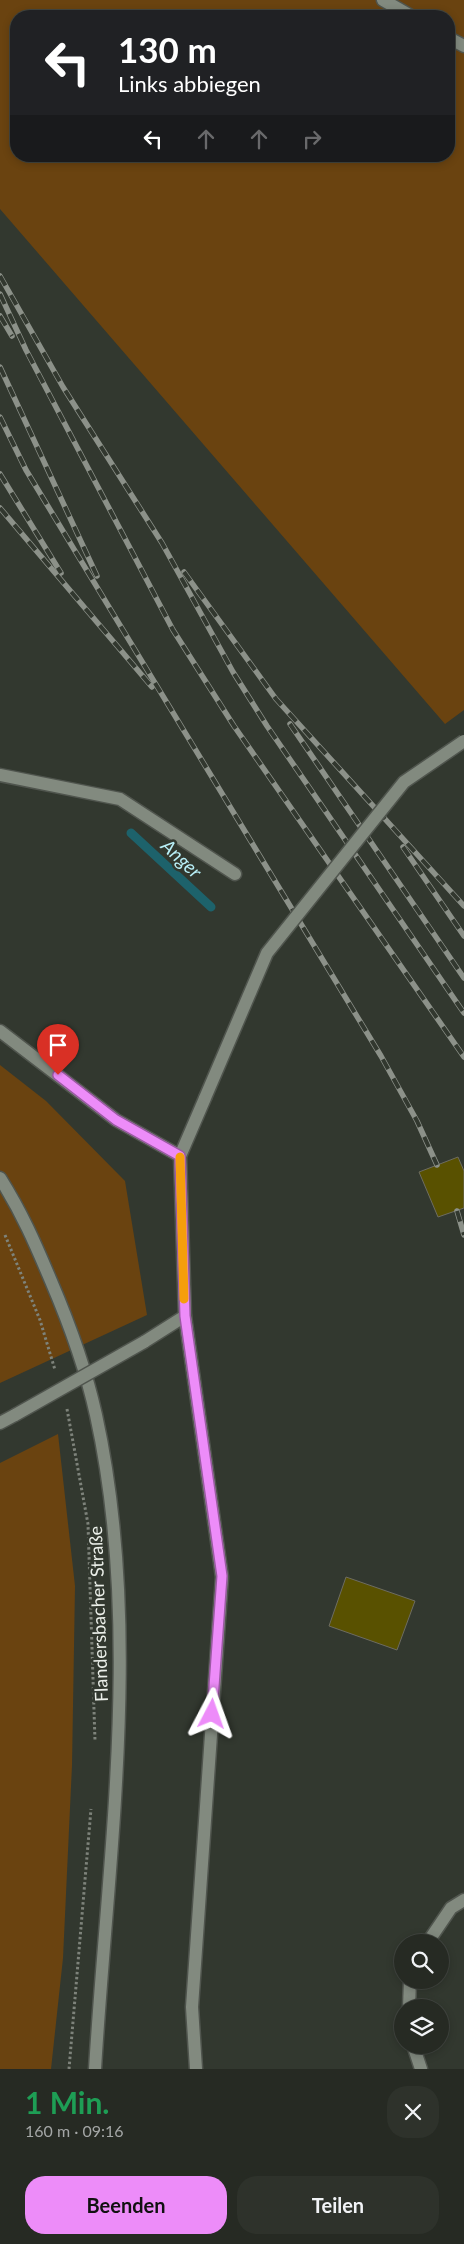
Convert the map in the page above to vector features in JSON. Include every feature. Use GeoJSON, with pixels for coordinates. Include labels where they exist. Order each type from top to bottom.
{"type":"FeatureCollection","features":[{"type":"Feature","properties":{"kind":"street"},"geometry":{"type":"LineString","coordinates":[[383,0],[400,10]]}},
{"type":"Feature","properties":{"kind":"street"},"geometry":{"type":"LineString","coordinates":[[196,2069],[192,2007],[222,1576],[185,1316],[180,1156],[267,953],[404,782],[464,741]]}},
{"type":"Feature","properties":{"kind":"street"},"geometry":{"type":"LineString","coordinates":[[0,775],[120,799],[235,874]]}},
{"type":"Feature","properties":{"kind":"street"},"geometry":{"type":"LineString","coordinates":[[0,1031],[116,1120],[180,1156]]}},
{"type":"Feature","properties":{"kind":"street","name":"Flandersbacher Straße"},"geometry":{"type":"LineString","coordinates":[[0,1178],[21,1211],[65,1315],[96,1414],[114,1529],[119,1640],[118,1758],[95,2069]]}},
{"type":"Feature","properties":{"kind":"street"},"geometry":{"type":"LineString","coordinates":[[0,1423],[144,1342],[185,1316]]}},
{"type":"Feature","properties":{"kind":"street"},"geometry":{"type":"LineString","coordinates":[[433,1934],[451,1908],[464,1900]]}},
{"type":"Feature","properties":{"kind":"street"},"geometry":{"type":"LineString","coordinates":[[416,2054],[420,2069]]}},
{"type":"Feature","properties":{"kind":"path"},"geometry":{"type":"LineString","coordinates":[[4,1232],[40,1320],[57,1374]]}},
{"type":"Feature","properties":{"kind":"path"},"geometry":{"type":"LineString","coordinates":[[65,1402],[70,1420],[88,1524],[95,1748]]}},
{"type":"Feature","properties":{"kind":"path"},"geometry":{"type":"LineString","coordinates":[[69,2069],[91,1806]]}},
{"type":"Feature","properties":{"kind":"shaded area"},"geometry":{"type":"Polygon","coordinates":[[[0,0],[464,0],[464,710],[445,724],[0,209],[0,0]]]}},
{"type":"Feature","properties":{"kind":"shaded area"},"geometry":{"type":"Polygon","coordinates":[[[0,1065],[46,1101],[125,1181],[147,1315],[0,1383],[0,1065]]]}},
{"type":"Feature","properties":{"kind":"shaded area"},"geometry":{"type":"Polygon","coordinates":[[[58,1434],[75,1586],[72,1765],[63,1958],[51,2069],[0,2069],[0,1463],[58,1434]]]}},
{"type":"Feature","properties":{"kind":"building"},"geometry":{"type":"Polygon","coordinates":[[[458,1157],[464,1171],[464,1208],[438,1217],[419,1172],[458,1157]]]}},
{"type":"Feature","properties":{"kind":"building"},"geometry":{"type":"Polygon","coordinates":[[[346,1577],[415,1601],[397,1650],[329,1626],[346,1577]]]}},
{"type":"Feature","properties":{"kind":"waterway","name":"Anger"},"geometry":{"type":"LineString","coordinates":[[131,833],[211,907]]}},
{"type":"Feature","properties":{"kind":"railway"},"geometry":{"type":"LineString","coordinates":[[0,276],[63,387],[162,543],[233,672],[267,726],[464,1013]]}},
{"type":"Feature","properties":{"kind":"railway"},"geometry":{"type":"LineString","coordinates":[[0,294],[26,350],[173,630],[234,726],[464,1057]]}},
{"type":"Feature","properties":{"kind":"railway"},"geometry":{"type":"LineString","coordinates":[[0,316],[12,336]]}},
{"type":"Feature","properties":{"kind":"railway"},"geometry":{"type":"LineString","coordinates":[[0,367],[97,576]]}},
{"type":"Feature","properties":{"kind":"railway"},"geometry":{"type":"LineString","coordinates":[[0,417],[26,470],[381,1056],[417,1121],[437,1165]]}},
{"type":"Feature","properties":{"kind":"railway"},"geometry":{"type":"LineString","coordinates":[[0,474],[61,573]]}},
{"type":"Feature","properties":{"kind":"railway"},"geometry":{"type":"LineString","coordinates":[[0,508],[152,687]]}},
{"type":"Feature","properties":{"kind":"railway"},"geometry":{"type":"LineString","coordinates":[[184,572],[276,699],[464,906]]}},
{"type":"Feature","properties":{"kind":"railway"},"geometry":{"type":"LineString","coordinates":[[290,724],[464,978]]}},
{"type":"Feature","properties":{"kind":"railway"},"geometry":{"type":"LineString","coordinates":[[403,847],[464,936]]}},
{"type":"Feature","properties":{"kind":"railway"},"geometry":{"type":"LineString","coordinates":[[457,1211],[464,1235]]}},
{"type":"Feature","properties":{"kind":"slow traffic"},"geometry":{"type":"LineString","coordinates":[[180,1157],[184,1299]]}},
{"type":"Feature","properties":{"kind":"route"},"geometry":{"type":"LineString","coordinates":[[58,1075],[116,1120],[180,1156],[185,1316],[222,1576],[212,1714]]}}]}
